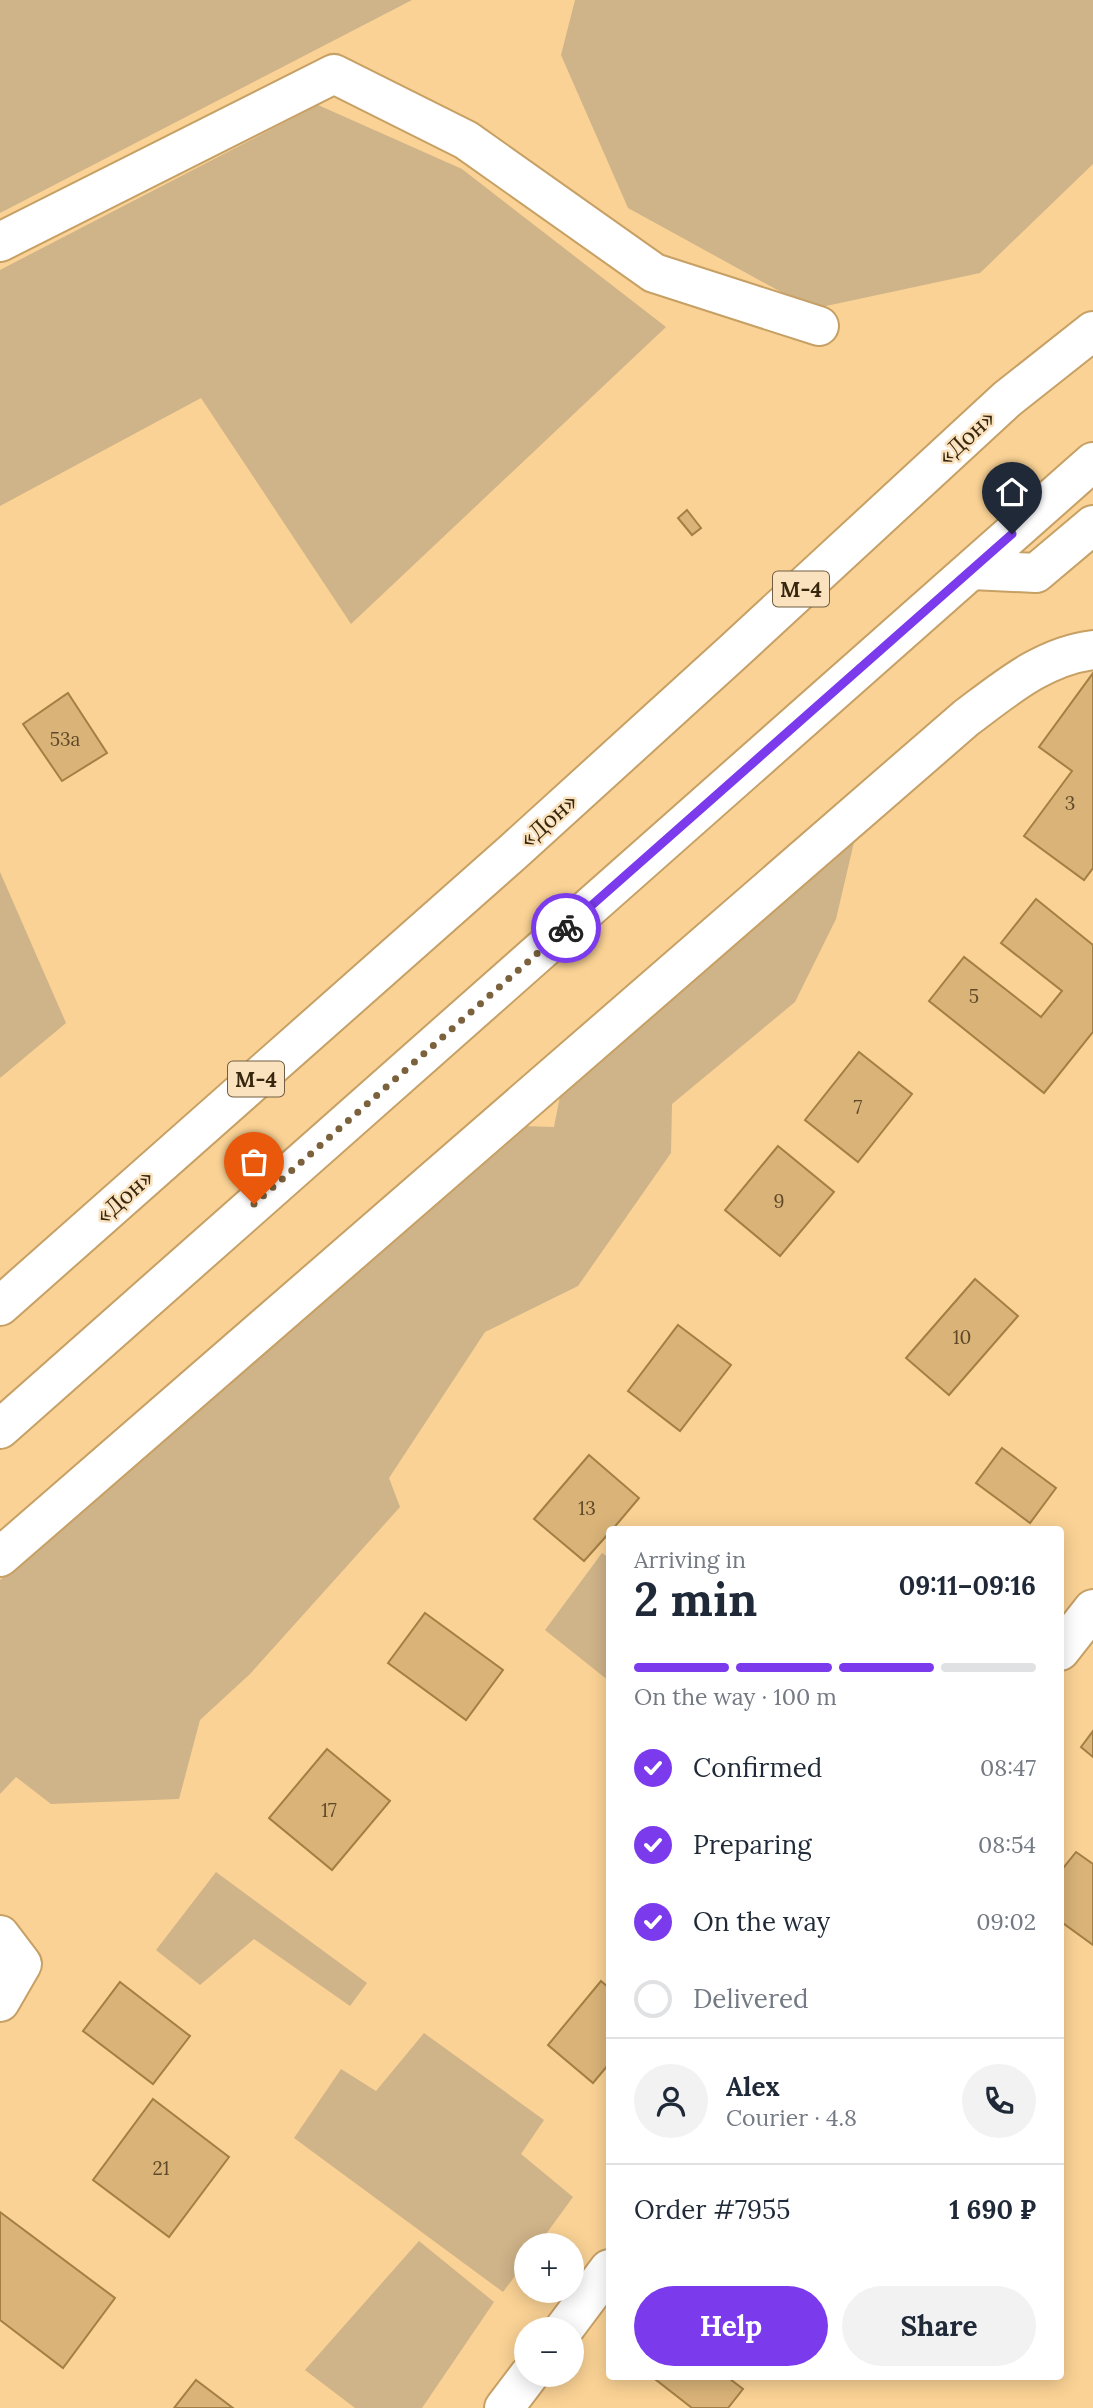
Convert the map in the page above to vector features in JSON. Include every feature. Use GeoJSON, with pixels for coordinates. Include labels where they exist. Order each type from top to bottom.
{"type":"FeatureCollection","features":[{"type":"Feature","properties":{"kind":"main road"},"geometry":{"type":"LineString","coordinates":[[0,242],[334,74],[466,140],[654,273],[819,326]]}},
{"type":"Feature","properties":{"kind":"main road","name":"«Дон»"},"geometry":{"type":"LineString","coordinates":[[0,1306],[513,852],[1007,399],[1093,331]]}},
{"type":"Feature","properties":{"kind":"main road"},"geometry":{"type":"LineString","coordinates":[[0,1429],[1093,462]]}},
{"type":"Feature","properties":{"kind":"main road"},"geometry":{"type":"LineString","coordinates":[[972,570],[1036,573],[1093,525]]}},
{"type":"Feature","properties":{"kind":"main road"},"geometry":{"type":"LineString","coordinates":[[0,1557],[966,718],[1020,678],[1046,663],[1093,650]]}},
{"type":"Feature","properties":{"kind":"main road"},"geometry":{"type":"LineString","coordinates":[[1064,1646],[1093,1609]]}},
{"type":"Feature","properties":{"kind":"main road"},"geometry":{"type":"LineString","coordinates":[[0,2002],[11,1950]]}},
{"type":"Feature","properties":{"kind":"main road"},"geometry":{"type":"LineString","coordinates":[[573,2317],[606,2273]]}},
{"type":"Feature","properties":{"kind":"main road"},"geometry":{"type":"LineString","coordinates":[[504,2408],[520,2387]]}},
{"type":"Feature","properties":{"kind":"shaded area"},"geometry":{"type":"Polygon","coordinates":[[[0,0],[412,0],[0,213],[0,0]]]}},
{"type":"Feature","properties":{"kind":"shaded area"},"geometry":{"type":"Polygon","coordinates":[[[575,0],[1093,0],[1093,164],[980,273],[812,309],[628,208],[561,55],[575,0]]]}},
{"type":"Feature","properties":{"kind":"shaded area"},"geometry":{"type":"Polygon","coordinates":[[[318,105],[462,169],[666,327],[351,624],[201,398],[0,506],[0,270],[318,105]]]}},
{"type":"Feature","properties":{"kind":"shaded area"},"geometry":{"type":"Polygon","coordinates":[[[855,838],[836,919],[795,1002],[672,1104],[671,1153],[578,1286],[485,1332],[389,1478],[400,1507],[250,1674],[200,1720],[179,1799],[51,1804],[16,1777],[0,1794],[0,1580],[520,1126],[554,1127],[561,1091],[855,838]]]}},
{"type":"Feature","properties":{"kind":"shaded area"},"geometry":{"type":"Polygon","coordinates":[[[0,872],[66,1023],[0,1078],[0,872]]]}},
{"type":"Feature","properties":{"kind":"shaded area"},"geometry":{"type":"Polygon","coordinates":[[[602,1553],[606,1556],[606,1679],[545,1630],[602,1553]]]}},
{"type":"Feature","properties":{"kind":"shaded area"},"geometry":{"type":"Polygon","coordinates":[[[216,1872],[367,1983],[350,2006],[254,1939],[200,1985],[156,1950],[216,1872]]]}},
{"type":"Feature","properties":{"kind":"shaded area"},"geometry":{"type":"Polygon","coordinates":[[[424,2033],[544,2120],[521,2154],[573,2197],[547,2233],[514,2233],[514,2277],[503,2292],[294,2138],[341,2069],[376,2091],[424,2033]]]}},
{"type":"Feature","properties":{"kind":"shaded area"},"geometry":{"type":"Polygon","coordinates":[[[419,2241],[494,2302],[422,2408],[355,2408],[305,2370],[419,2241]]]}},
{"type":"Feature","properties":{"kind":"building"},"geometry":{"type":"Polygon","coordinates":[[[687,510],[701,528],[692,535],[678,518],[687,510]]]}},
{"type":"Feature","properties":{"kind":"building"},"geometry":{"type":"Polygon","coordinates":[[[1093,673],[1093,868],[1084,880],[1024,836],[1072,771],[1039,747],[1093,673]]]}},
{"type":"Feature","properties":{"kind":"building"},"geometry":{"type":"Polygon","coordinates":[[[68,693],[107,753],[62,781],[23,724],[68,693]]]}},
{"type":"Feature","properties":{"kind":"building"},"geometry":{"type":"Polygon","coordinates":[[[1036,899],[1093,945],[1093,1032],[1044,1093],[929,1001],[964,957],[1041,1017],[1062,991],[1001,943],[1036,899]]]}},
{"type":"Feature","properties":{"kind":"building"},"geometry":{"type":"Polygon","coordinates":[[[859,1052],[912,1094],[858,1162],[805,1120],[859,1052]]]}},
{"type":"Feature","properties":{"kind":"building"},"geometry":{"type":"Polygon","coordinates":[[[778,1146],[834,1192],[780,1256],[725,1210],[778,1146]]]}},
{"type":"Feature","properties":{"kind":"building"},"geometry":{"type":"Polygon","coordinates":[[[975,1279],[1018,1316],[949,1395],[906,1358],[975,1279]]]}},
{"type":"Feature","properties":{"kind":"building"},"geometry":{"type":"Polygon","coordinates":[[[678,1325],[731,1365],[680,1431],[628,1391],[678,1325]]]}},
{"type":"Feature","properties":{"kind":"building"},"geometry":{"type":"Polygon","coordinates":[[[1002,1448],[1056,1488],[1030,1523],[976,1483],[1002,1448]]]}},
{"type":"Feature","properties":{"kind":"building"},"geometry":{"type":"Polygon","coordinates":[[[589,1455],[639,1498],[615,1526],[606,1526],[606,1536],[584,1561],[534,1519],[589,1455]]]}},
{"type":"Feature","properties":{"kind":"building"},"geometry":{"type":"Polygon","coordinates":[[[425,1613],[503,1670],[466,1720],[388,1663],[425,1613]]]}},
{"type":"Feature","properties":{"kind":"building"},"geometry":{"type":"Polygon","coordinates":[[[1093,1731],[1093,1757],[1081,1747],[1093,1731]]]}},
{"type":"Feature","properties":{"kind":"building"},"geometry":{"type":"Polygon","coordinates":[[[327,1749],[390,1801],[332,1870],[269,1818],[327,1749]]]}},
{"type":"Feature","properties":{"kind":"building"},"geometry":{"type":"Polygon","coordinates":[[[1076,1852],[1093,1864],[1093,1945],[1064,1924],[1064,1867],[1076,1852]]]}},
{"type":"Feature","properties":{"kind":"building"},"geometry":{"type":"Polygon","coordinates":[[[601,1981],[606,1985],[606,2068],[593,2083],[548,2045],[601,1981]]]}},
{"type":"Feature","properties":{"kind":"building"},"geometry":{"type":"Polygon","coordinates":[[[120,1982],[190,2036],[153,2084],[83,2031],[120,1982]]]}},
{"type":"Feature","properties":{"kind":"building"},"geometry":{"type":"Polygon","coordinates":[[[153,2099],[229,2157],[169,2237],[93,2180],[153,2099]]]}},
{"type":"Feature","properties":{"kind":"building"},"geometry":{"type":"Polygon","coordinates":[[[0,2212],[115,2298],[63,2368],[0,2320],[0,2212]]]}},
{"type":"Feature","properties":{"kind":"building"},"geometry":{"type":"Polygon","coordinates":[[[196,2380],[233,2408],[174,2408],[196,2380]]]}},
{"type":"Feature","properties":{"kind":"building"},"geometry":{"type":"Polygon","coordinates":[[[656,2380],[731,2380],[743,2389],[728,2408],[692,2408],[656,2380]]]}},
{"type":"Feature","properties":{"kind":"way so far"},"geometry":{"type":"LineString","coordinates":[[254,1204],[566,928]]}},
{"type":"Feature","properties":{"kind":"route"},"geometry":{"type":"LineString","coordinates":[[566,928],[1012,534]]}}]}
